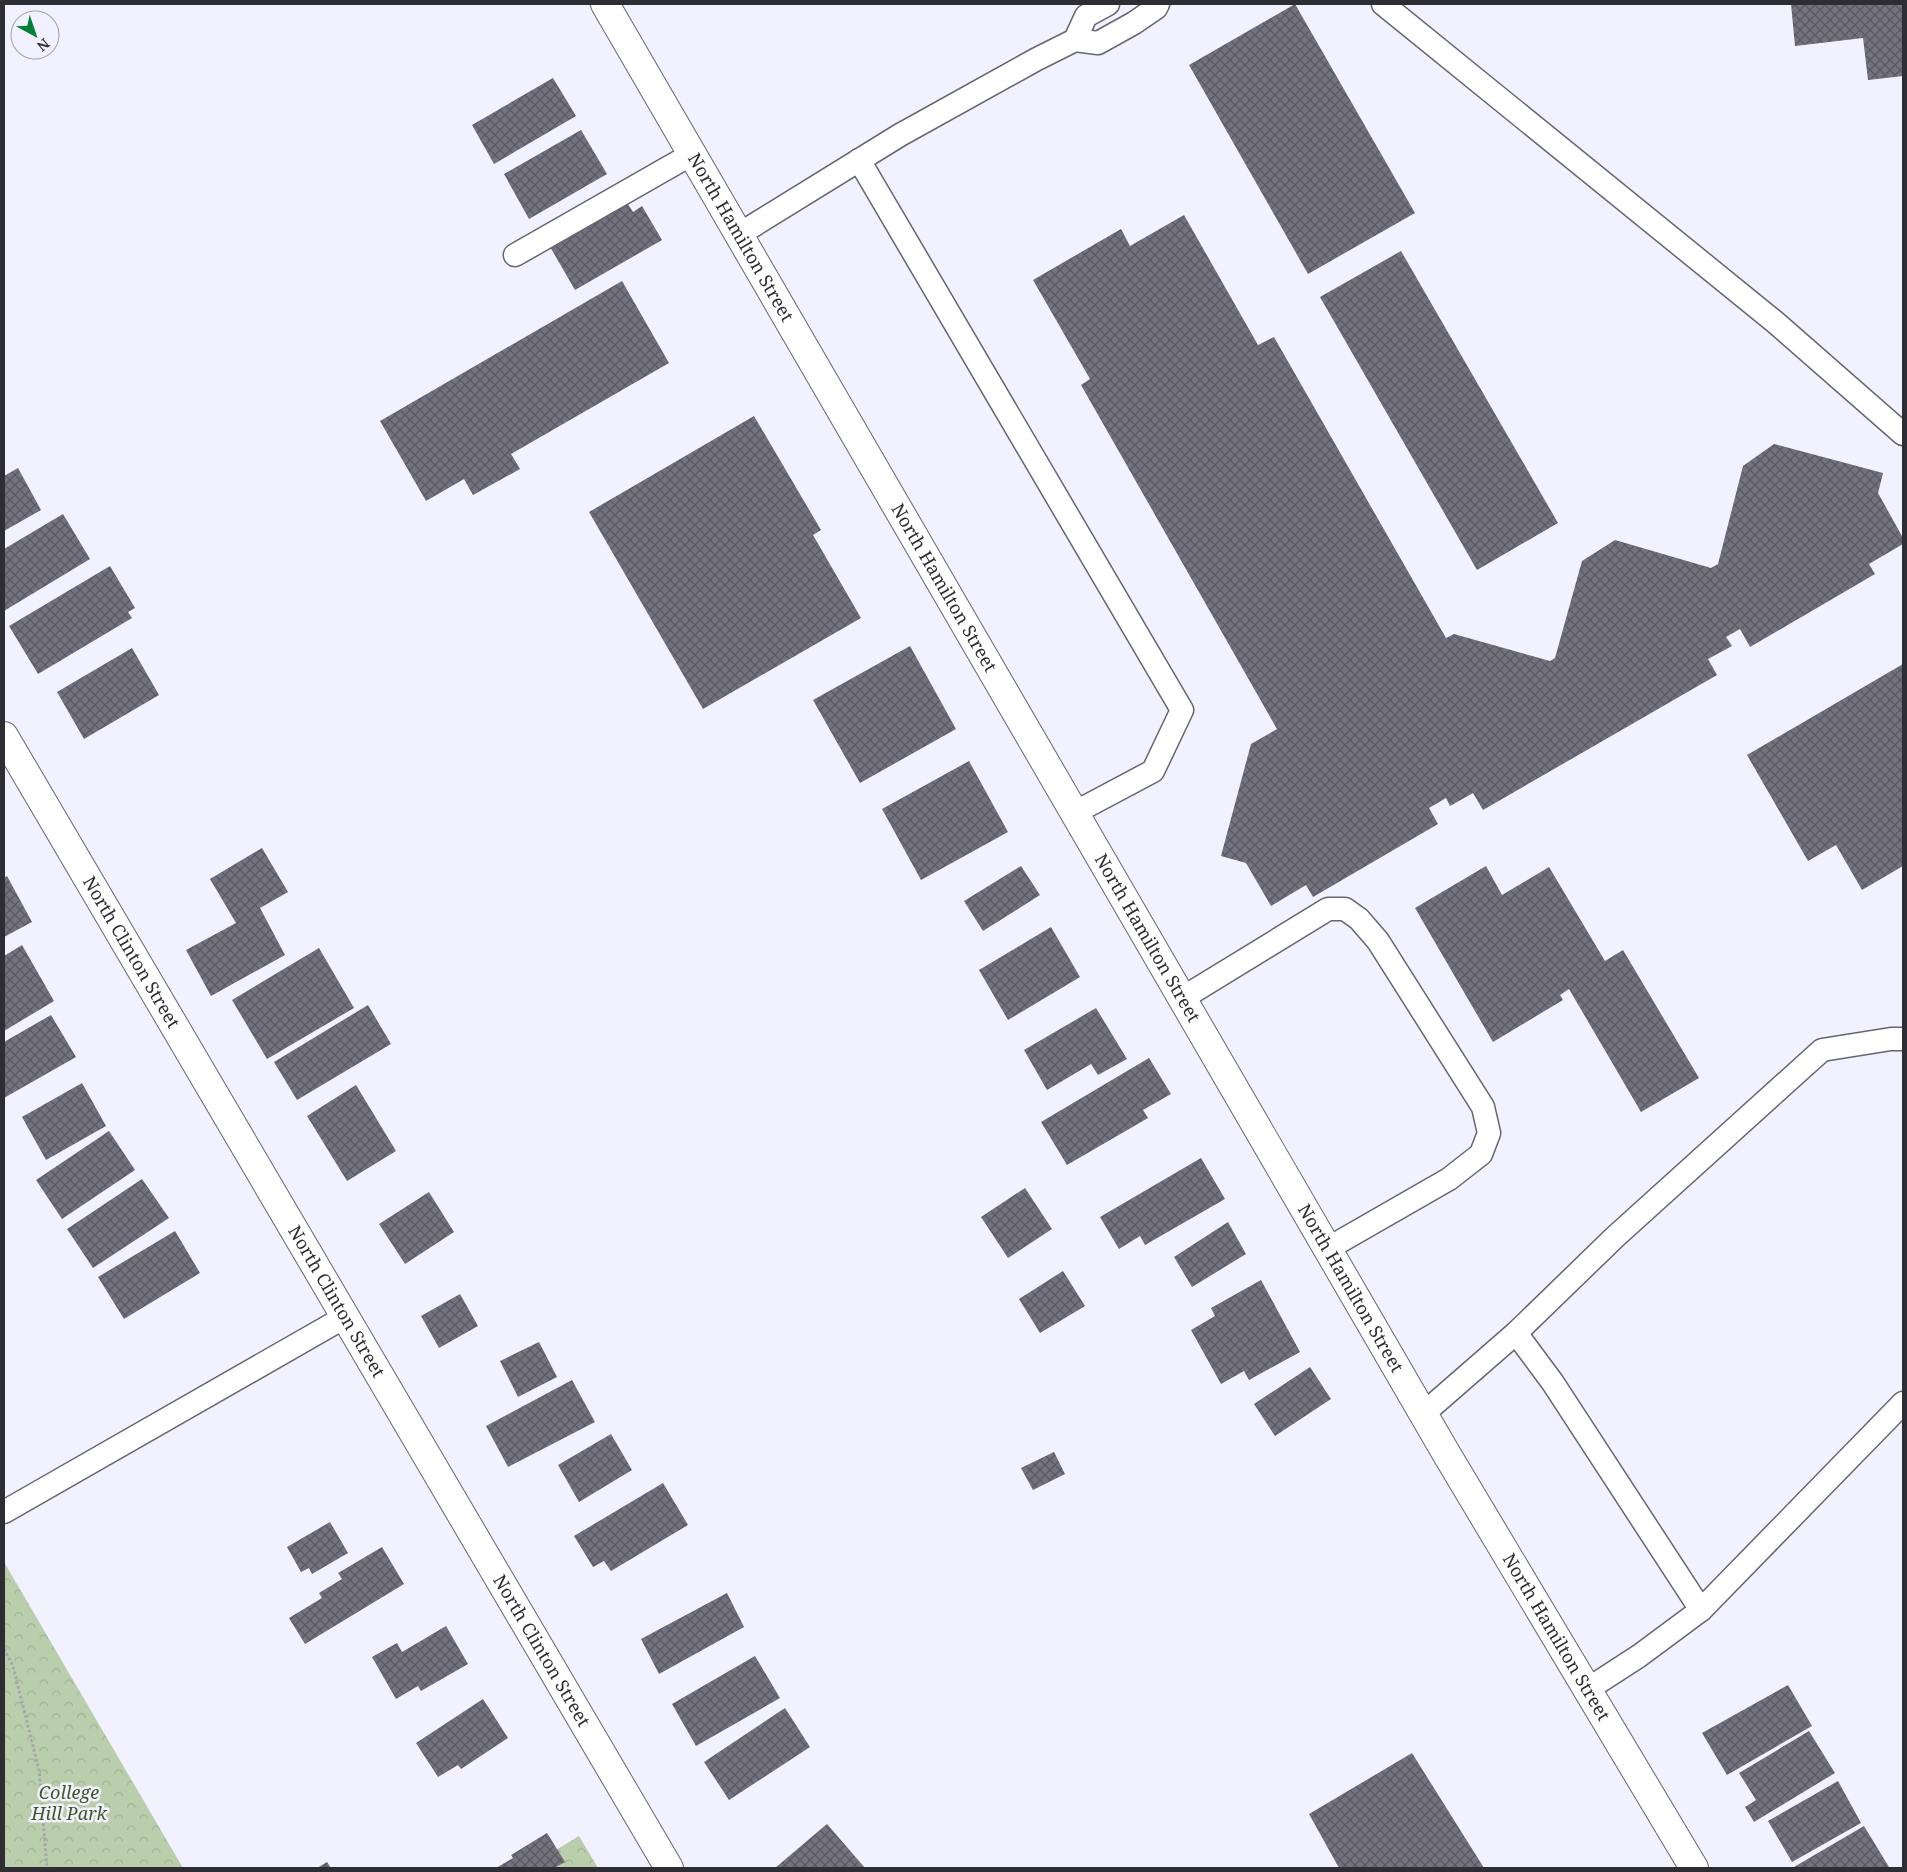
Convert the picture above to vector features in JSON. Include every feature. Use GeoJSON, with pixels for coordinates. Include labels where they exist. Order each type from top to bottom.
{"type":"FeatureCollection","features":[{"type":"Feature","properties":{"kind":"street","name":"North Hamilton Street"},"geometry":{"type":"LineString","coordinates":[[605,4],[1423,1414],[1694,1868]]}},
{"type":"Feature","properties":{"kind":"street","name":"North Clinton Street"},"geometry":{"type":"LineString","coordinates":[[4,736],[669,1868]]}},
{"type":"Feature","properties":{"kind":"lane"},"geometry":{"type":"LineString","coordinates":[[1074,40],[1086,16],[1108,4]]}},
{"type":"Feature","properties":{"kind":"lane"},"geometry":{"type":"LineString","coordinates":[[738,235],[859,160],[1020,68],[1074,40],[1098,43],[1134,23],[1156,8],[1158,4]]}},
{"type":"Feature","properties":{"kind":"lane"},"geometry":{"type":"LineString","coordinates":[[1383,4],[1775,322],[1903,434]]}},
{"type":"Feature","properties":{"kind":"lane"},"geometry":{"type":"LineString","coordinates":[[515,255],[692,154]]}},
{"type":"Feature","properties":{"kind":"lane"},"geometry":{"type":"LineString","coordinates":[[859,160],[1182,710],[1153,771],[1074,813]]}},
{"type":"Feature","properties":{"kind":"lane"},"geometry":{"type":"LineString","coordinates":[[1181,999],[1328,909],[1345,909],[1359,919],[1378,941],[1483,1107],[1488,1133],[1482,1154],[1449,1179],[1327,1249]]}},
{"type":"Feature","properties":{"kind":"lane"},"geometry":{"type":"LineString","coordinates":[[1423,1414],[1516,1333],[1615,1238],[1822,1050],[1891,1039],[1903,1039]]}},
{"type":"Feature","properties":{"kind":"lane"},"geometry":{"type":"LineString","coordinates":[[4,1512],[345,1317]]}},
{"type":"Feature","properties":{"kind":"lane"},"geometry":{"type":"LineString","coordinates":[[1516,1333],[1552,1382],[1701,1610]]}},
{"type":"Feature","properties":{"kind":"lane"},"geometry":{"type":"LineString","coordinates":[[1588,1690],[1639,1656],[1701,1610],[1903,1404]]}},
{"type":"Feature","properties":{"kind":"path"},"geometry":{"type":"LineString","coordinates":[[4,1649],[13,1666],[39,1770],[47,1868]]}},
{"type":"Feature","properties":{"kind":"green space","name":"College Hill Park"},"geometry":{"type":"Polygon","coordinates":[[[4,1562],[183,1868],[4,1868],[4,1562]]]}},
{"type":"Feature","properties":{"kind":"green space"},"geometry":{"type":"Polygon","coordinates":[[[579,1836],[598,1868],[526,1868],[579,1836]]]}},
{"type":"Feature","properties":{"kind":"building"},"geometry":{"type":"Polygon","coordinates":[[[1295,4],[1415,213],[1308,274],[1189,65],[1295,4]]]}},
{"type":"Feature","properties":{"kind":"building"},"geometry":{"type":"Polygon","coordinates":[[[1791,4],[1903,4],[1903,76],[1868,80],[1863,38],[1795,46],[1791,4]]]}},
{"type":"Feature","properties":{"kind":"building"},"geometry":{"type":"Polygon","coordinates":[[[553,78],[576,116],[494,164],[472,125],[553,78]]]}},
{"type":"Feature","properties":{"kind":"building"},"geometry":{"type":"Polygon","coordinates":[[[581,130],[607,174],[529,219],[504,174],[581,130]]]}},
{"type":"Feature","properties":{"kind":"building"},"geometry":{"type":"Polygon","coordinates":[[[626,201],[633,212],[642,206],[662,240],[575,290],[549,245],[626,201]]]}},
{"type":"Feature","properties":{"kind":"building"},"geometry":{"type":"Polygon","coordinates":[[[1184,215],[1258,345],[1274,337],[1446,638],[1454,634],[1550,661],[1555,658],[1582,561],[1615,540],[1711,568],[1718,564],[1743,466],[1774,444],[1883,473],[1878,493],[1903,538],[1903,544],[1869,564],[1875,574],[1750,647],[1740,629],[1726,637],[1732,646],[1708,659],[1717,675],[1483,810],[1473,793],[1450,806],[1446,798],[1429,808],[1438,824],[1313,897],[1306,885],[1271,906],[1246,863],[1221,856],[1251,744],[1277,729],[1081,385],[1090,379],[1033,280],[1121,229],[1130,246],[1184,215]]]}},
{"type":"Feature","properties":{"kind":"building"},"geometry":{"type":"Polygon","coordinates":[[[1401,251],[1558,523],[1477,570],[1320,297],[1401,251]]]}},
{"type":"Feature","properties":{"kind":"building"},"geometry":{"type":"Polygon","coordinates":[[[622,281],[669,363],[511,454],[520,469],[473,495],[464,479],[426,501],[380,421],[622,281]]]}},
{"type":"Feature","properties":{"kind":"building"},"geometry":{"type":"Polygon","coordinates":[[[754,416],[821,530],[813,535],[861,618],[703,709],[589,512],[754,416]]]}},
{"type":"Feature","properties":{"kind":"building"},"geometry":{"type":"Polygon","coordinates":[[[18,468],[41,510],[4,531],[4,476],[18,468]]]}},
{"type":"Feature","properties":{"kind":"building"},"geometry":{"type":"Polygon","coordinates":[[[63,514],[90,559],[4,611],[4,549],[63,514]]]}},
{"type":"Feature","properties":{"kind":"building"},"geometry":{"type":"Polygon","coordinates":[[[110,566],[135,608],[128,612],[132,618],[38,674],[9,626],[110,566]]]}},
{"type":"Feature","properties":{"kind":"building"},"geometry":{"type":"Polygon","coordinates":[[[910,646],[956,729],[860,783],[813,700],[910,646]]]}},
{"type":"Feature","properties":{"kind":"building"},"geometry":{"type":"Polygon","coordinates":[[[132,648],[159,695],[84,739],[57,692],[132,648]]]}},
{"type":"Feature","properties":{"kind":"building"},"geometry":{"type":"Polygon","coordinates":[[[1903,664],[1903,866],[1862,890],[1836,845],[1808,861],[1747,755],[1903,664]]]}},
{"type":"Feature","properties":{"kind":"building"},"geometry":{"type":"Polygon","coordinates":[[[969,761],[1008,832],[921,880],[882,809],[969,761]]]}},
{"type":"Feature","properties":{"kind":"building"},"geometry":{"type":"Polygon","coordinates":[[[262,848],[288,892],[260,908],[285,955],[211,996],[186,950],[236,923],[210,879],[262,848]]]}},
{"type":"Feature","properties":{"kind":"building"},"geometry":{"type":"Polygon","coordinates":[[[1021,866],[1040,895],[983,931],[964,901],[1021,866]]]}},
{"type":"Feature","properties":{"kind":"building"},"geometry":{"type":"Polygon","coordinates":[[[1486,866],[1502,895],[1549,867],[1605,961],[1623,950],[1699,1078],[1641,1112],[1569,989],[1560,995],[1563,1000],[1493,1042],[1415,908],[1486,866]]]}},
{"type":"Feature","properties":{"kind":"building"},"geometry":{"type":"Polygon","coordinates":[[[7,876],[32,922],[4,937],[4,878],[7,876]]]}},
{"type":"Feature","properties":{"kind":"building"},"geometry":{"type":"Polygon","coordinates":[[[1051,927],[1080,977],[1008,1020],[979,970],[1051,927]]]}},
{"type":"Feature","properties":{"kind":"building"},"geometry":{"type":"Polygon","coordinates":[[[22,945],[54,1001],[4,1031],[4,956],[22,945]]]}},
{"type":"Feature","properties":{"kind":"building"},"geometry":{"type":"Polygon","coordinates":[[[319,948],[354,1008],[267,1059],[232,1000],[319,948]]]}},
{"type":"Feature","properties":{"kind":"building"},"geometry":{"type":"Polygon","coordinates":[[[368,1005],[391,1044],[297,1100],[274,1062],[368,1005]]]}},
{"type":"Feature","properties":{"kind":"building"},"geometry":{"type":"Polygon","coordinates":[[[1096,1008],[1127,1059],[1098,1075],[1091,1064],[1047,1090],[1024,1050],[1096,1008]]]}},
{"type":"Feature","properties":{"kind":"building"},"geometry":{"type":"Polygon","coordinates":[[[51,1015],[76,1057],[4,1098],[4,1042],[51,1015]]]}},
{"type":"Feature","properties":{"kind":"building"},"geometry":{"type":"Polygon","coordinates":[[[1149,1058],[1171,1094],[1143,1110],[1148,1118],[1067,1165],[1041,1122],[1149,1058]]]}},
{"type":"Feature","properties":{"kind":"building"},"geometry":{"type":"Polygon","coordinates":[[[82,1083],[106,1126],[46,1160],[22,1117],[82,1083]]]}},
{"type":"Feature","properties":{"kind":"building"},"geometry":{"type":"Polygon","coordinates":[[[356,1085],[396,1151],[347,1181],[307,1116],[356,1085]]]}},
{"type":"Feature","properties":{"kind":"building"},"geometry":{"type":"Polygon","coordinates":[[[109,1131],[135,1170],[62,1219],[36,1180],[109,1131]]]}},
{"type":"Feature","properties":{"kind":"building"},"geometry":{"type":"Polygon","coordinates":[[[1201,1158],[1225,1199],[1145,1245],[1140,1236],[1119,1249],[1100,1217],[1201,1158]]]}},
{"type":"Feature","properties":{"kind":"building"},"geometry":{"type":"Polygon","coordinates":[[[142,1179],[169,1218],[93,1268],[67,1229],[142,1179]]]}},
{"type":"Feature","properties":{"kind":"building"},"geometry":{"type":"Polygon","coordinates":[[[1025,1188],[1052,1229],[1008,1258],[981,1217],[1025,1188]]]}},
{"type":"Feature","properties":{"kind":"building"},"geometry":{"type":"Polygon","coordinates":[[[429,1192],[454,1232],[405,1264],[379,1224],[429,1192]]]}},
{"type":"Feature","properties":{"kind":"building"},"geometry":{"type":"Polygon","coordinates":[[[1228,1222],[1246,1254],[1192,1287],[1174,1257],[1228,1222]]]}},
{"type":"Feature","properties":{"kind":"building"},"geometry":{"type":"Polygon","coordinates":[[[175,1231],[200,1273],[124,1319],[98,1277],[175,1231]]]}},
{"type":"Feature","properties":{"kind":"building"},"geometry":{"type":"Polygon","coordinates":[[[1063,1271],[1085,1306],[1040,1333],[1019,1299],[1063,1271]]]}},
{"type":"Feature","properties":{"kind":"building"},"geometry":{"type":"Polygon","coordinates":[[[1261,1280],[1300,1352],[1249,1380],[1244,1371],[1221,1384],[1191,1330],[1215,1316],[1211,1308],[1261,1280]]]}},
{"type":"Feature","properties":{"kind":"building"},"geometry":{"type":"Polygon","coordinates":[[[460,1294],[478,1326],[439,1348],[421,1316],[460,1294]]]}},
{"type":"Feature","properties":{"kind":"building"},"geometry":{"type":"Polygon","coordinates":[[[539,1342],[557,1377],[518,1397],[500,1361],[539,1342]]]}},
{"type":"Feature","properties":{"kind":"building"},"geometry":{"type":"Polygon","coordinates":[[[1310,1367],[1331,1399],[1275,1436],[1254,1404],[1310,1367]]]}},
{"type":"Feature","properties":{"kind":"building"},"geometry":{"type":"Polygon","coordinates":[[[572,1380],[595,1422],[508,1467],[486,1426],[572,1380]]]}},
{"type":"Feature","properties":{"kind":"building"},"geometry":{"type":"Polygon","coordinates":[[[611,1434],[632,1470],[579,1502],[558,1465],[611,1434]]]}},
{"type":"Feature","properties":{"kind":"building"},"geometry":{"type":"Polygon","coordinates":[[[1054,1452],[1065,1474],[1033,1490],[1021,1468],[1054,1452]]]}},
{"type":"Feature","properties":{"kind":"building"},"geometry":{"type":"Polygon","coordinates":[[[663,1483],[688,1525],[611,1571],[604,1561],[593,1567],[574,1536],[663,1483]]]}},
{"type":"Feature","properties":{"kind":"building"},"geometry":{"type":"Polygon","coordinates":[[[330,1522],[348,1553],[312,1574],[309,1568],[301,1572],[287,1547],[330,1522]]]}},
{"type":"Feature","properties":{"kind":"building"},"geometry":{"type":"Polygon","coordinates":[[[382,1547],[404,1584],[305,1644],[289,1618],[322,1598],[319,1593],[342,1579],[338,1573],[382,1547]]]}},
{"type":"Feature","properties":{"kind":"building"},"geometry":{"type":"Polygon","coordinates":[[[727,1593],[744,1627],[659,1674],[641,1639],[727,1593]]]}},
{"type":"Feature","properties":{"kind":"building"},"geometry":{"type":"Polygon","coordinates":[[[446,1626],[468,1664],[421,1691],[418,1686],[396,1699],[372,1657],[397,1643],[402,1652],[446,1626]]]}},
{"type":"Feature","properties":{"kind":"building"},"geometry":{"type":"Polygon","coordinates":[[[755,1656],[780,1698],[696,1746],[672,1704],[755,1656]]]}},
{"type":"Feature","properties":{"kind":"building"},"geometry":{"type":"Polygon","coordinates":[[[1788,1685],[1812,1726],[1727,1775],[1702,1733],[1788,1685]]]}},
{"type":"Feature","properties":{"kind":"building"},"geometry":{"type":"Polygon","coordinates":[[[483,1699],[508,1738],[461,1769],[458,1765],[438,1777],[416,1743],[483,1699]]]}},
{"type":"Feature","properties":{"kind":"building"},"geometry":{"type":"Polygon","coordinates":[[[785,1708],[810,1747],[729,1800],[704,1762],[785,1708]]]}},
{"type":"Feature","properties":{"kind":"building"},"geometry":{"type":"Polygon","coordinates":[[[1809,1731],[1835,1773],[1754,1822],[1745,1807],[1756,1800],[1739,1773],[1809,1731]]]}},
{"type":"Feature","properties":{"kind":"building"},"geometry":{"type":"Polygon","coordinates":[[[1412,1753],[1484,1868],[1339,1868],[1309,1814],[1412,1753]]]}},
{"type":"Feature","properties":{"kind":"building"},"geometry":{"type":"Polygon","coordinates":[[[1838,1781],[1861,1823],[1792,1862],[1768,1821],[1838,1781]]]}},
{"type":"Feature","properties":{"kind":"building"},"geometry":{"type":"Polygon","coordinates":[[[827,1824],[865,1868],[775,1868],[827,1824]]]}},
{"type":"Feature","properties":{"kind":"building"},"geometry":{"type":"Polygon","coordinates":[[[1864,1826],[1889,1867],[1794,1867],[1864,1826]]]}},
{"type":"Feature","properties":{"kind":"building"},"geometry":{"type":"Polygon","coordinates":[[[547,1833],[565,1862],[554,1868],[496,1868],[513,1858],[511,1855],[547,1833]]]}},
{"type":"Feature","properties":{"kind":"building"},"geometry":{"type":"Polygon","coordinates":[[[327,1862],[331,1868],[317,1868],[327,1862]]]}}]}
